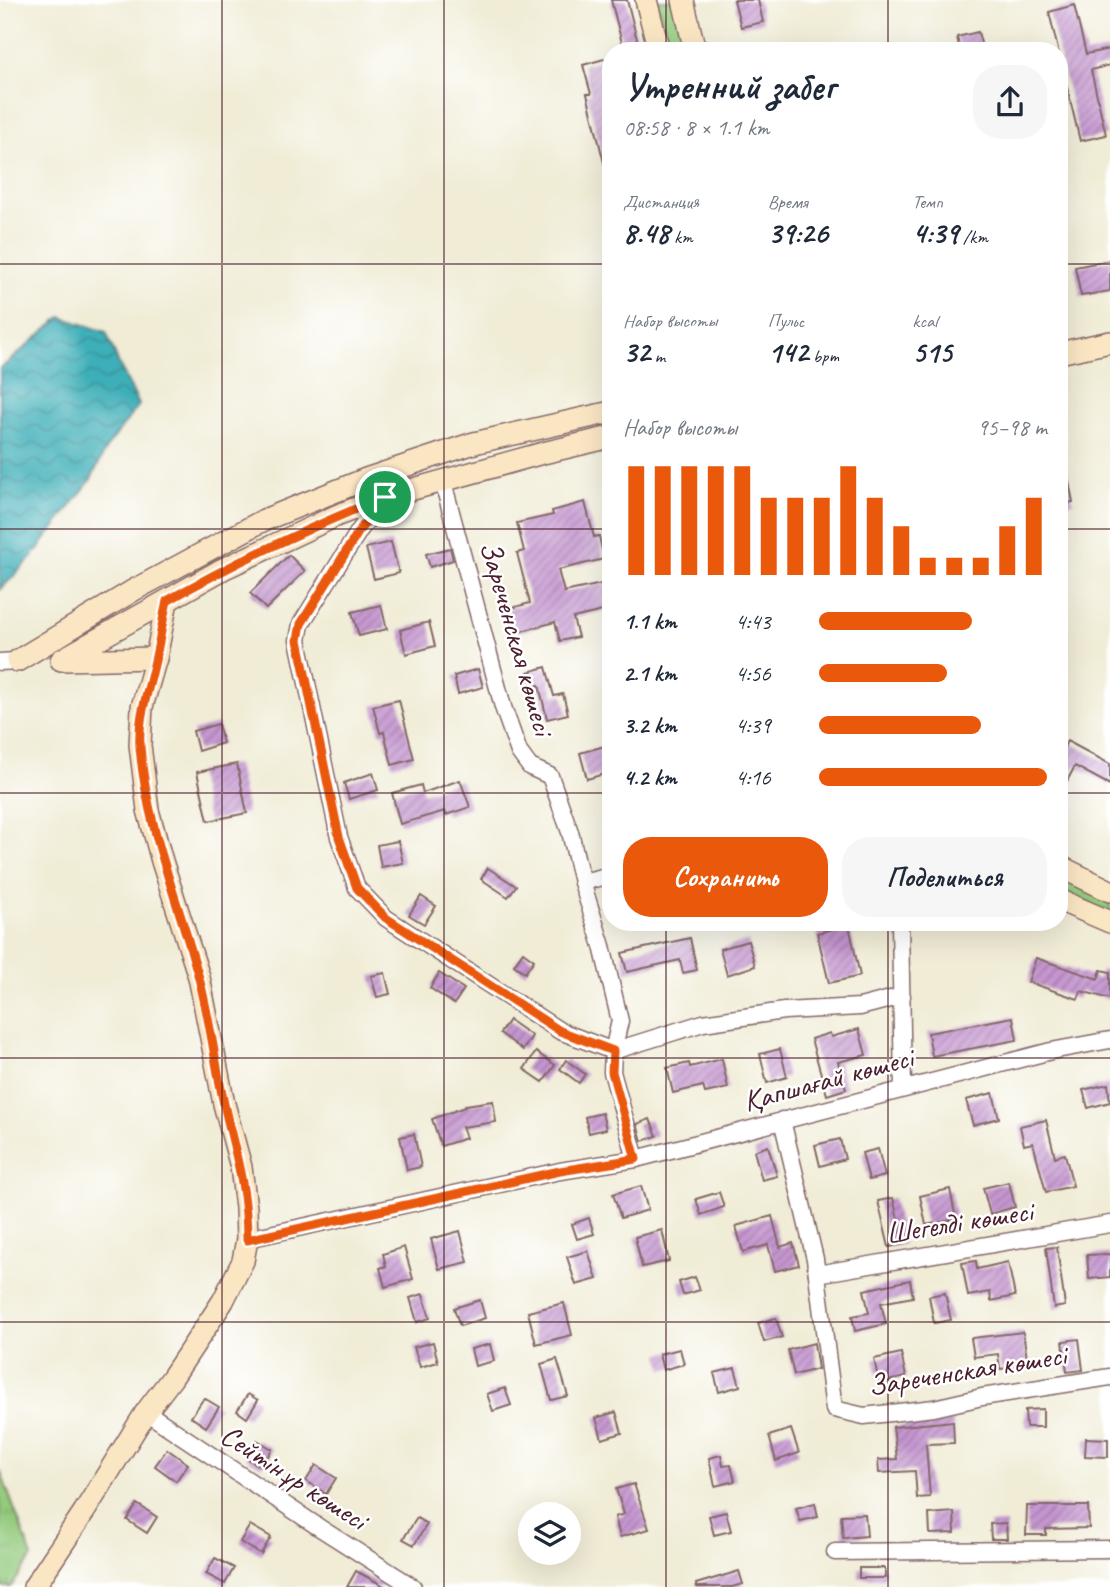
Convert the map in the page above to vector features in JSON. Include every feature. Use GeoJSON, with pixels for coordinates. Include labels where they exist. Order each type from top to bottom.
{"type":"FeatureCollection","features":[{"type":"Feature","properties":{"kind":"street"},"geometry":{"type":"LineString","coordinates":[[646,0],[657,42]]}},
{"type":"Feature","properties":{"kind":"street"},"geometry":{"type":"LineString","coordinates":[[682,0],[693,42]]}},
{"type":"Feature","properties":{"kind":"street"},"geometry":{"type":"LineString","coordinates":[[1068,351],[1110,342]]}},
{"type":"Feature","properties":{"kind":"street"},"geometry":{"type":"LineString","coordinates":[[8,661],[264,520],[366,479],[474,443],[602,414]]}},
{"type":"Feature","properties":{"kind":"street"},"geometry":{"type":"LineString","coordinates":[[61,660],[248,557],[338,515],[385,497],[602,439]]}},
{"type":"Feature","properties":{"kind":"street","name":"Зареченская көшесі"},"geometry":{"type":"LineString","coordinates":[[443,482],[503,707],[519,752],[530,767],[550,776],[570,832],[620,1021],[613,1051],[612,1072],[636,1159]]}},
{"type":"Feature","properties":{"kind":"street"},"geometry":{"type":"LineString","coordinates":[[385,497],[359,531],[301,624],[298,640],[339,837],[357,888],[386,918],[560,1031],[613,1051],[703,1023],[784,1011],[860,1007],[902,996]]}},
{"type":"Feature","properties":{"kind":"street"},"geometry":{"type":"LineString","coordinates":[[34,1587],[146,1412],[223,1301],[243,1261],[247,1240],[247,1208],[240,1167],[224,1104],[199,977],[148,810],[140,745],[142,707],[156,658],[167,601]]}},
{"type":"Feature","properties":{"kind":"street"},"geometry":{"type":"LineString","coordinates":[[8,661],[156,658]]}},
{"type":"Feature","properties":{"kind":"street"},"geometry":{"type":"LineString","coordinates":[[1068,870],[1110,891]]}},
{"type":"Feature","properties":{"kind":"street"},"geometry":{"type":"LineString","coordinates":[[582,882],[602,877]]}},
{"type":"Feature","properties":{"kind":"street"},"geometry":{"type":"LineString","coordinates":[[1068,904],[1110,922]]}},
{"type":"Feature","properties":{"kind":"street"},"geometry":{"type":"LineString","coordinates":[[900,931],[903,1088]]}},
{"type":"Feature","properties":{"kind":"street","name":"Қапшағай көшесі"},"geometry":{"type":"LineString","coordinates":[[247,1240],[560,1171],[636,1159],[903,1088],[1051,1051],[1110,1040]]}},
{"type":"Feature","properties":{"kind":"street"},"geometry":{"type":"LineString","coordinates":[[782,1120],[817,1274]]}},
{"type":"Feature","properties":{"kind":"street","name":"Шегелді көшесі"},"geometry":{"type":"LineString","coordinates":[[817,1274],[1110,1224]]}},
{"type":"Feature","properties":{"kind":"street","name":"Зареченская көшесі"},"geometry":{"type":"LineString","coordinates":[[817,1274],[834,1409],[864,1416],[1110,1377]]}},
{"type":"Feature","properties":{"kind":"street","name":"Сейтінұр көшесі"},"geometry":{"type":"LineString","coordinates":[[146,1412],[413,1587]]}},
{"type":"Feature","properties":{"kind":"street"},"geometry":{"type":"LineString","coordinates":[[835,1552],[1110,1549]]}},
{"type":"Feature","properties":{"kind":"green space"},"geometry":{"type":"Polygon","coordinates":[[[657,0],[678,0],[688,42],[668,42],[657,0]]]}},
{"type":"Feature","properties":{"kind":"green space"},"geometry":{"type":"Polygon","coordinates":[[[1068,878],[1110,899],[1110,913],[1068,894],[1068,878]]]}},
{"type":"Feature","properties":{"kind":"green space"},"geometry":{"type":"Polygon","coordinates":[[[0,1470],[32,1557],[11,1587],[0,1587],[0,1470]]]}},
{"type":"Feature","properties":{"kind":"water"},"geometry":{"type":"Polygon","coordinates":[[[61,317],[106,332],[139,405],[107,447],[90,481],[31,558],[0,590],[0,369],[61,317]]]}},
{"type":"Feature","properties":{"kind":"building"},"geometry":{"type":"Polygon","coordinates":[[[611,0],[627,0],[638,42],[622,42],[611,0]]]}},
{"type":"Feature","properties":{"kind":"building"},"geometry":{"type":"Polygon","coordinates":[[[734,0],[758,0],[763,22],[741,27],[734,0]]]}},
{"type":"Feature","properties":{"kind":"building"},"geometry":{"type":"Polygon","coordinates":[[[1074,5],[1086,54],[1110,49],[1110,65],[1091,70],[1106,135],[1080,141],[1068,91],[1068,42],[1056,42],[1049,12],[1074,5]]]}},
{"type":"Feature","properties":{"kind":"building"},"geometry":{"type":"Polygon","coordinates":[[[978,32],[981,42],[958,42],[957,37],[978,32]]]}},
{"type":"Feature","properties":{"kind":"building"},"geometry":{"type":"Polygon","coordinates":[[[602,60],[602,155],[587,94],[591,94],[583,65],[602,60]]]}},
{"type":"Feature","properties":{"kind":"building"},"geometry":{"type":"Polygon","coordinates":[[[1110,260],[1110,291],[1081,296],[1075,267],[1110,260]]]}},
{"type":"Feature","properties":{"kind":"building"},"geometry":{"type":"Polygon","coordinates":[[[1068,477],[1073,502],[1068,503],[1068,477]]]}},
{"type":"Feature","properties":{"kind":"building"},"geometry":{"type":"Polygon","coordinates":[[[585,502],[594,537],[599,536],[602,550],[602,559],[558,570],[564,592],[602,584],[602,611],[573,618],[578,637],[560,641],[555,622],[511,634],[504,610],[530,603],[517,553],[524,551],[517,523],[553,515],[552,511],[585,502]]]}},
{"type":"Feature","properties":{"kind":"building"},"geometry":{"type":"Polygon","coordinates":[[[391,542],[399,573],[374,579],[366,548],[391,542]]]}},
{"type":"Feature","properties":{"kind":"building"},"geometry":{"type":"Polygon","coordinates":[[[450,548],[453,560],[430,567],[426,554],[450,548]]]}},
{"type":"Feature","properties":{"kind":"building"},"geometry":{"type":"Polygon","coordinates":[[[289,555],[305,571],[266,609],[250,593],[289,555]]]}},
{"type":"Feature","properties":{"kind":"building"},"geometry":{"type":"Polygon","coordinates":[[[381,605],[387,629],[359,636],[352,612],[381,605]]]}},
{"type":"Feature","properties":{"kind":"building"},"geometry":{"type":"Polygon","coordinates":[[[429,622],[435,646],[406,654],[400,630],[429,622]]]}},
{"type":"Feature","properties":{"kind":"building"},"geometry":{"type":"Polygon","coordinates":[[[546,667],[554,696],[563,694],[568,714],[547,719],[539,685],[532,687],[528,672],[546,667]]]}},
{"type":"Feature","properties":{"kind":"building"},"geometry":{"type":"Polygon","coordinates":[[[478,669],[483,687],[458,694],[454,676],[478,669]]]}},
{"type":"Feature","properties":{"kind":"building"},"geometry":{"type":"Polygon","coordinates":[[[399,700],[414,759],[392,765],[384,732],[380,733],[373,706],[399,700]]]}},
{"type":"Feature","properties":{"kind":"building"},"geometry":{"type":"Polygon","coordinates":[[[218,724],[223,743],[198,751],[193,731],[218,724]]]}},
{"type":"Feature","properties":{"kind":"building"},"geometry":{"type":"Polygon","coordinates":[[[1068,742],[1110,764],[1110,785],[1075,766],[1068,779],[1068,742]]]}},
{"type":"Feature","properties":{"kind":"building"},"geometry":{"type":"Polygon","coordinates":[[[602,747],[602,775],[587,779],[580,753],[602,747]]]}},
{"type":"Feature","properties":{"kind":"building"},"geometry":{"type":"Polygon","coordinates":[[[237,764],[247,813],[208,821],[197,772],[237,764]]]}},
{"type":"Feature","properties":{"kind":"building"},"geometry":{"type":"Polygon","coordinates":[[[373,773],[378,790],[349,799],[344,783],[373,773]]]}},
{"type":"Feature","properties":{"kind":"building"},"geometry":{"type":"Polygon","coordinates":[[[460,780],[470,807],[446,815],[445,811],[400,824],[392,793],[421,785],[423,793],[460,780]]]}},
{"type":"Feature","properties":{"kind":"building"},"geometry":{"type":"Polygon","coordinates":[[[398,841],[403,863],[381,867],[377,845],[398,841]]]}},
{"type":"Feature","properties":{"kind":"building"},"geometry":{"type":"Polygon","coordinates":[[[488,868],[516,886],[508,897],[481,879],[488,868]]]}},
{"type":"Feature","properties":{"kind":"building"},"geometry":{"type":"Polygon","coordinates":[[[421,896],[436,906],[424,924],[409,915],[421,896]]]}},
{"type":"Feature","properties":{"kind":"building"},"geometry":{"type":"Polygon","coordinates":[[[850,931],[860,976],[829,983],[817,933],[850,931]]]}},
{"type":"Feature","properties":{"kind":"building"},"geometry":{"type":"Polygon","coordinates":[[[690,938],[697,970],[683,973],[680,960],[627,972],[622,953],[690,938]]]}},
{"type":"Feature","properties":{"kind":"building"},"geometry":{"type":"Polygon","coordinates":[[[748,941],[755,966],[727,975],[720,949],[748,941]]]}},
{"type":"Feature","properties":{"kind":"building"},"geometry":{"type":"Polygon","coordinates":[[[523,952],[534,960],[525,973],[514,965],[523,952]]]}},
{"type":"Feature","properties":{"kind":"building"},"geometry":{"type":"Polygon","coordinates":[[[1036,958],[1098,979],[1101,970],[1110,972],[1110,999],[1081,991],[1078,999],[1028,982],[1036,958]]]}},
{"type":"Feature","properties":{"kind":"building"},"geometry":{"type":"Polygon","coordinates":[[[385,973],[390,994],[377,997],[371,976],[385,973]]]}},
{"type":"Feature","properties":{"kind":"building"},"geometry":{"type":"Polygon","coordinates":[[[439,973],[464,989],[454,1004],[430,988],[439,973]]]}},
{"type":"Feature","properties":{"kind":"building"},"geometry":{"type":"Polygon","coordinates":[[[1013,1017],[1017,1040],[932,1056],[928,1033],[1013,1017]]]}},
{"type":"Feature","properties":{"kind":"building"},"geometry":{"type":"Polygon","coordinates":[[[509,1020],[532,1036],[523,1050],[500,1033],[509,1020]]]}},
{"type":"Feature","properties":{"kind":"building"},"geometry":{"type":"Polygon","coordinates":[[[859,1029],[866,1055],[838,1062],[846,1089],[827,1095],[811,1039],[830,1033],[831,1037],[859,1029]]]}},
{"type":"Feature","properties":{"kind":"building"},"geometry":{"type":"Polygon","coordinates":[[[780,1049],[787,1077],[767,1083],[760,1054],[780,1049]]]}},
{"type":"Feature","properties":{"kind":"building"},"geometry":{"type":"Polygon","coordinates":[[[536,1052],[555,1065],[543,1082],[524,1069],[536,1052]]]}},
{"type":"Feature","properties":{"kind":"building"},"geometry":{"type":"Polygon","coordinates":[[[722,1059],[728,1088],[705,1093],[703,1086],[673,1093],[667,1068],[689,1063],[690,1067],[722,1059]]]}},
{"type":"Feature","properties":{"kind":"building"},"geometry":{"type":"Polygon","coordinates":[[[566,1060],[585,1074],[579,1083],[560,1069],[566,1060]]]}},
{"type":"Feature","properties":{"kind":"building"},"geometry":{"type":"Polygon","coordinates":[[[1108,1084],[1110,1102],[1088,1108],[1083,1090],[1108,1084]]]}},
{"type":"Feature","properties":{"kind":"building"},"geometry":{"type":"Polygon","coordinates":[[[993,1093],[999,1118],[973,1125],[966,1100],[993,1093]]]}},
{"type":"Feature","properties":{"kind":"building"},"geometry":{"type":"Polygon","coordinates":[[[493,1101],[496,1122],[462,1127],[466,1138],[441,1146],[432,1119],[465,1105],[493,1101]]]}},
{"type":"Feature","properties":{"kind":"building"},"geometry":{"type":"Polygon","coordinates":[[[602,1113],[606,1129],[589,1133],[585,1117],[602,1113]]]}},
{"type":"Feature","properties":{"kind":"building"},"geometry":{"type":"Polygon","coordinates":[[[650,1119],[657,1136],[642,1141],[637,1124],[650,1119]]]}},
{"type":"Feature","properties":{"kind":"building"},"geometry":{"type":"Polygon","coordinates":[[[1046,1120],[1055,1157],[1065,1154],[1073,1186],[1046,1192],[1033,1143],[1024,1145],[1020,1126],[1046,1120]]]}},
{"type":"Feature","properties":{"kind":"building"},"geometry":{"type":"Polygon","coordinates":[[[414,1134],[421,1167],[407,1170],[400,1137],[414,1134]]]}},
{"type":"Feature","properties":{"kind":"building"},"geometry":{"type":"Polygon","coordinates":[[[840,1139],[845,1159],[820,1166],[815,1145],[840,1139]]]}},
{"type":"Feature","properties":{"kind":"building"},"geometry":{"type":"Polygon","coordinates":[[[768,1146],[777,1176],[762,1180],[754,1151],[768,1146]]]}},
{"type":"Feature","properties":{"kind":"building"},"geometry":{"type":"Polygon","coordinates":[[[878,1149],[885,1176],[869,1180],[862,1153],[878,1149]]]}},
{"type":"Feature","properties":{"kind":"building"},"geometry":{"type":"Polygon","coordinates":[[[1009,1182],[1015,1207],[990,1214],[983,1188],[1009,1182]]]}},
{"type":"Feature","properties":{"kind":"building"},"geometry":{"type":"Polygon","coordinates":[[[641,1186],[648,1210],[621,1218],[613,1194],[641,1186]]]}},
{"type":"Feature","properties":{"kind":"building"},"geometry":{"type":"Polygon","coordinates":[[[950,1189],[956,1219],[926,1225],[920,1196],[950,1189]]]}},
{"type":"Feature","properties":{"kind":"building"},"geometry":{"type":"Polygon","coordinates":[[[719,1192],[724,1207],[701,1215],[696,1199],[719,1192]]]}},
{"type":"Feature","properties":{"kind":"building"},"geometry":{"type":"Polygon","coordinates":[[[893,1198],[904,1244],[889,1247],[878,1201],[893,1198]]]}},
{"type":"Feature","properties":{"kind":"building"},"geometry":{"type":"Polygon","coordinates":[[[772,1216],[780,1247],[793,1243],[799,1265],[775,1271],[768,1245],[743,1252],[736,1226],[772,1216]]]}},
{"type":"Feature","properties":{"kind":"building"},"geometry":{"type":"Polygon","coordinates":[[[589,1218],[594,1234],[577,1239],[572,1224],[589,1218]]]}},
{"type":"Feature","properties":{"kind":"building"},"geometry":{"type":"Polygon","coordinates":[[[662,1230],[669,1261],[642,1267],[635,1237],[662,1230]]]}},
{"type":"Feature","properties":{"kind":"building"},"geometry":{"type":"Polygon","coordinates":[[[460,1231],[468,1262],[439,1269],[431,1239],[460,1231]]]}},
{"type":"Feature","properties":{"kind":"building"},"geometry":{"type":"Polygon","coordinates":[[[404,1247],[413,1279],[385,1287],[380,1268],[386,1266],[383,1254],[404,1247]]]}},
{"type":"Feature","properties":{"kind":"building"},"geometry":{"type":"Polygon","coordinates":[[[1057,1247],[1065,1306],[1054,1308],[1046,1248],[1057,1247]]]}},
{"type":"Feature","properties":{"kind":"building"},"geometry":{"type":"Polygon","coordinates":[[[588,1251],[597,1279],[576,1285],[567,1257],[588,1251]]]}},
{"type":"Feature","properties":{"kind":"building"},"geometry":{"type":"Polygon","coordinates":[[[1110,1254],[1110,1277],[1089,1279],[1087,1255],[1110,1254]]]}},
{"type":"Feature","properties":{"kind":"building"},"geometry":{"type":"Polygon","coordinates":[[[976,1261],[977,1269],[1008,1262],[1015,1296],[991,1301],[990,1292],[968,1296],[962,1263],[976,1261]]]}},
{"type":"Feature","properties":{"kind":"building"},"geometry":{"type":"Polygon","coordinates":[[[695,1277],[700,1290],[683,1295],[679,1282],[695,1277]]]}},
{"type":"Feature","properties":{"kind":"building"},"geometry":{"type":"Polygon","coordinates":[[[910,1280],[913,1297],[881,1303],[886,1324],[855,1331],[852,1316],[869,1313],[864,1290],[910,1280]]]}},
{"type":"Feature","properties":{"kind":"building"},"geometry":{"type":"Polygon","coordinates":[[[945,1293],[951,1320],[934,1323],[929,1296],[945,1293]]]}},
{"type":"Feature","properties":{"kind":"building"},"geometry":{"type":"Polygon","coordinates":[[[423,1294],[430,1318],[417,1322],[410,1298],[423,1294]]]}},
{"type":"Feature","properties":{"kind":"building"},"geometry":{"type":"Polygon","coordinates":[[[480,1300],[485,1318],[460,1326],[454,1308],[480,1300]]]}},
{"type":"Feature","properties":{"kind":"building"},"geometry":{"type":"Polygon","coordinates":[[[564,1303],[572,1335],[536,1344],[528,1312],[564,1303]]]}},
{"type":"Feature","properties":{"kind":"building"},"geometry":{"type":"Polygon","coordinates":[[[776,1318],[782,1337],[764,1342],[758,1323],[776,1318]]]}},
{"type":"Feature","properties":{"kind":"building"},"geometry":{"type":"Polygon","coordinates":[[[1023,1332],[1028,1365],[1000,1369],[998,1354],[974,1357],[971,1338],[1023,1332]]]}},
{"type":"Feature","properties":{"kind":"building"},"geometry":{"type":"Polygon","coordinates":[[[1079,1339],[1083,1370],[1067,1372],[1063,1341],[1079,1339]]]}},
{"type":"Feature","properties":{"kind":"building"},"geometry":{"type":"Polygon","coordinates":[[[433,1342],[438,1362],[420,1367],[414,1347],[433,1342]]]}},
{"type":"Feature","properties":{"kind":"building"},"geometry":{"type":"Polygon","coordinates":[[[814,1343],[818,1369],[794,1375],[788,1350],[814,1343]]]}},
{"type":"Feature","properties":{"kind":"building"},"geometry":{"type":"Polygon","coordinates":[[[490,1344],[494,1361],[475,1366],[471,1349],[490,1344]]]}},
{"type":"Feature","properties":{"kind":"building"},"geometry":{"type":"Polygon","coordinates":[[[680,1349],[684,1364],[663,1370],[659,1354],[680,1349]]]}},
{"type":"Feature","properties":{"kind":"building"},"geometry":{"type":"Polygon","coordinates":[[[901,1353],[906,1377],[879,1383],[874,1359],[901,1353]]]}},
{"type":"Feature","properties":{"kind":"building"},"geometry":{"type":"Polygon","coordinates":[[[557,1359],[568,1396],[551,1400],[541,1364],[557,1359]]]}},
{"type":"Feature","properties":{"kind":"building"},"geometry":{"type":"Polygon","coordinates":[[[735,1368],[740,1386],[719,1392],[714,1373],[735,1368]]]}},
{"type":"Feature","properties":{"kind":"building"},"geometry":{"type":"Polygon","coordinates":[[[505,1388],[511,1405],[493,1411],[487,1394],[505,1388]]]}},
{"type":"Feature","properties":{"kind":"building"},"geometry":{"type":"Polygon","coordinates":[[[248,1394],[258,1400],[247,1418],[237,1411],[248,1394]]]}},
{"type":"Feature","properties":{"kind":"building"},"geometry":{"type":"Polygon","coordinates":[[[204,1398],[219,1407],[206,1427],[191,1417],[204,1398]]]}},
{"type":"Feature","properties":{"kind":"building"},"geometry":{"type":"Polygon","coordinates":[[[1043,1409],[1043,1427],[1026,1427],[1025,1410],[1043,1409]]]}},
{"type":"Feature","properties":{"kind":"building"},"geometry":{"type":"Polygon","coordinates":[[[616,1412],[622,1433],[602,1439],[596,1418],[616,1412]]]}},
{"type":"Feature","properties":{"kind":"building"},"geometry":{"type":"Polygon","coordinates":[[[953,1421],[954,1443],[926,1444],[930,1497],[917,1498],[915,1471],[879,1473],[878,1460],[897,1459],[893,1427],[953,1421]]]}},
{"type":"Feature","properties":{"kind":"building"},"geometry":{"type":"Polygon","coordinates":[[[791,1429],[799,1453],[776,1461],[769,1436],[791,1429]]]}},
{"type":"Feature","properties":{"kind":"building"},"geometry":{"type":"Polygon","coordinates":[[[1086,1438],[1108,1439],[1108,1457],[1085,1456],[1086,1438]]]}},
{"type":"Feature","properties":{"kind":"building"},"geometry":{"type":"Polygon","coordinates":[[[257,1440],[272,1449],[262,1467],[246,1458],[257,1440]]]}},
{"type":"Feature","properties":{"kind":"building"},"geometry":{"type":"Polygon","coordinates":[[[167,1449],[188,1464],[176,1481],[155,1466],[167,1449]]]}},
{"type":"Feature","properties":{"kind":"building"},"geometry":{"type":"Polygon","coordinates":[[[721,1455],[723,1466],[731,1465],[735,1481],[715,1486],[709,1458],[721,1455]]]}},
{"type":"Feature","properties":{"kind":"building"},"geometry":{"type":"Polygon","coordinates":[[[316,1465],[336,1478],[326,1494],[306,1481],[316,1465]]]}},
{"type":"Feature","properties":{"kind":"building"},"geometry":{"type":"Polygon","coordinates":[[[634,1484],[649,1529],[620,1537],[615,1517],[624,1514],[616,1489],[634,1484]]]}},
{"type":"Feature","properties":{"kind":"building"},"geometry":{"type":"Polygon","coordinates":[[[815,1503],[818,1517],[800,1521],[796,1508],[815,1503]]]}},
{"type":"Feature","properties":{"kind":"building"},"geometry":{"type":"Polygon","coordinates":[[[137,1504],[157,1517],[147,1533],[127,1520],[137,1504]]]}},
{"type":"Feature","properties":{"kind":"building"},"geometry":{"type":"Polygon","coordinates":[[[1027,1506],[1088,1506],[1089,1528],[1046,1529],[1046,1535],[1026,1535],[1027,1506]]]}},
{"type":"Feature","properties":{"kind":"building"},"geometry":{"type":"Polygon","coordinates":[[[726,1512],[731,1531],[714,1535],[709,1516],[726,1512]]]}},
{"type":"Feature","properties":{"kind":"building"},"geometry":{"type":"Polygon","coordinates":[[[954,1512],[955,1533],[930,1534],[929,1514],[954,1512]]]}},
{"type":"Feature","properties":{"kind":"building"},"geometry":{"type":"Polygon","coordinates":[[[865,1514],[867,1536],[843,1538],[841,1515],[865,1514]]]}},
{"type":"Feature","properties":{"kind":"building"},"geometry":{"type":"Polygon","coordinates":[[[417,1518],[427,1524],[414,1545],[403,1539],[417,1518]]]}},
{"type":"Feature","properties":{"kind":"building"},"geometry":{"type":"Polygon","coordinates":[[[1006,1523],[1007,1539],[991,1539],[990,1524],[1006,1523]]]}},
{"type":"Feature","properties":{"kind":"building"},"geometry":{"type":"Polygon","coordinates":[[[250,1525],[271,1537],[261,1554],[240,1542],[250,1525]]]}},
{"type":"Feature","properties":{"kind":"building"},"geometry":{"type":"Polygon","coordinates":[[[215,1558],[234,1568],[225,1584],[206,1574],[215,1558]]]}},
{"type":"Feature","properties":{"kind":"building"},"geometry":{"type":"Polygon","coordinates":[[[859,1568],[885,1568],[885,1578],[859,1578],[859,1568]]]}},
{"type":"Feature","properties":{"kind":"building"},"geometry":{"type":"Polygon","coordinates":[[[356,1571],[386,1587],[347,1587],[356,1571]]]}},
{"type":"Feature","properties":{"kind":"building"},"geometry":{"type":"Polygon","coordinates":[[[739,1571],[743,1584],[732,1587],[697,1587],[696,1584],[739,1571]]]}},
{"type":"Feature","properties":{"kind":"route"},"geometry":{"type":"LineString","coordinates":[[385,497],[359,531],[301,624],[298,640],[339,837],[357,888],[386,918],[560,1031],[613,1051],[612,1072],[636,1159],[560,1171],[247,1240],[247,1208],[240,1167],[224,1104],[199,977],[148,810],[140,745],[142,707],[152,674],[167,601],[248,557],[338,515],[385,497]]}}]}
